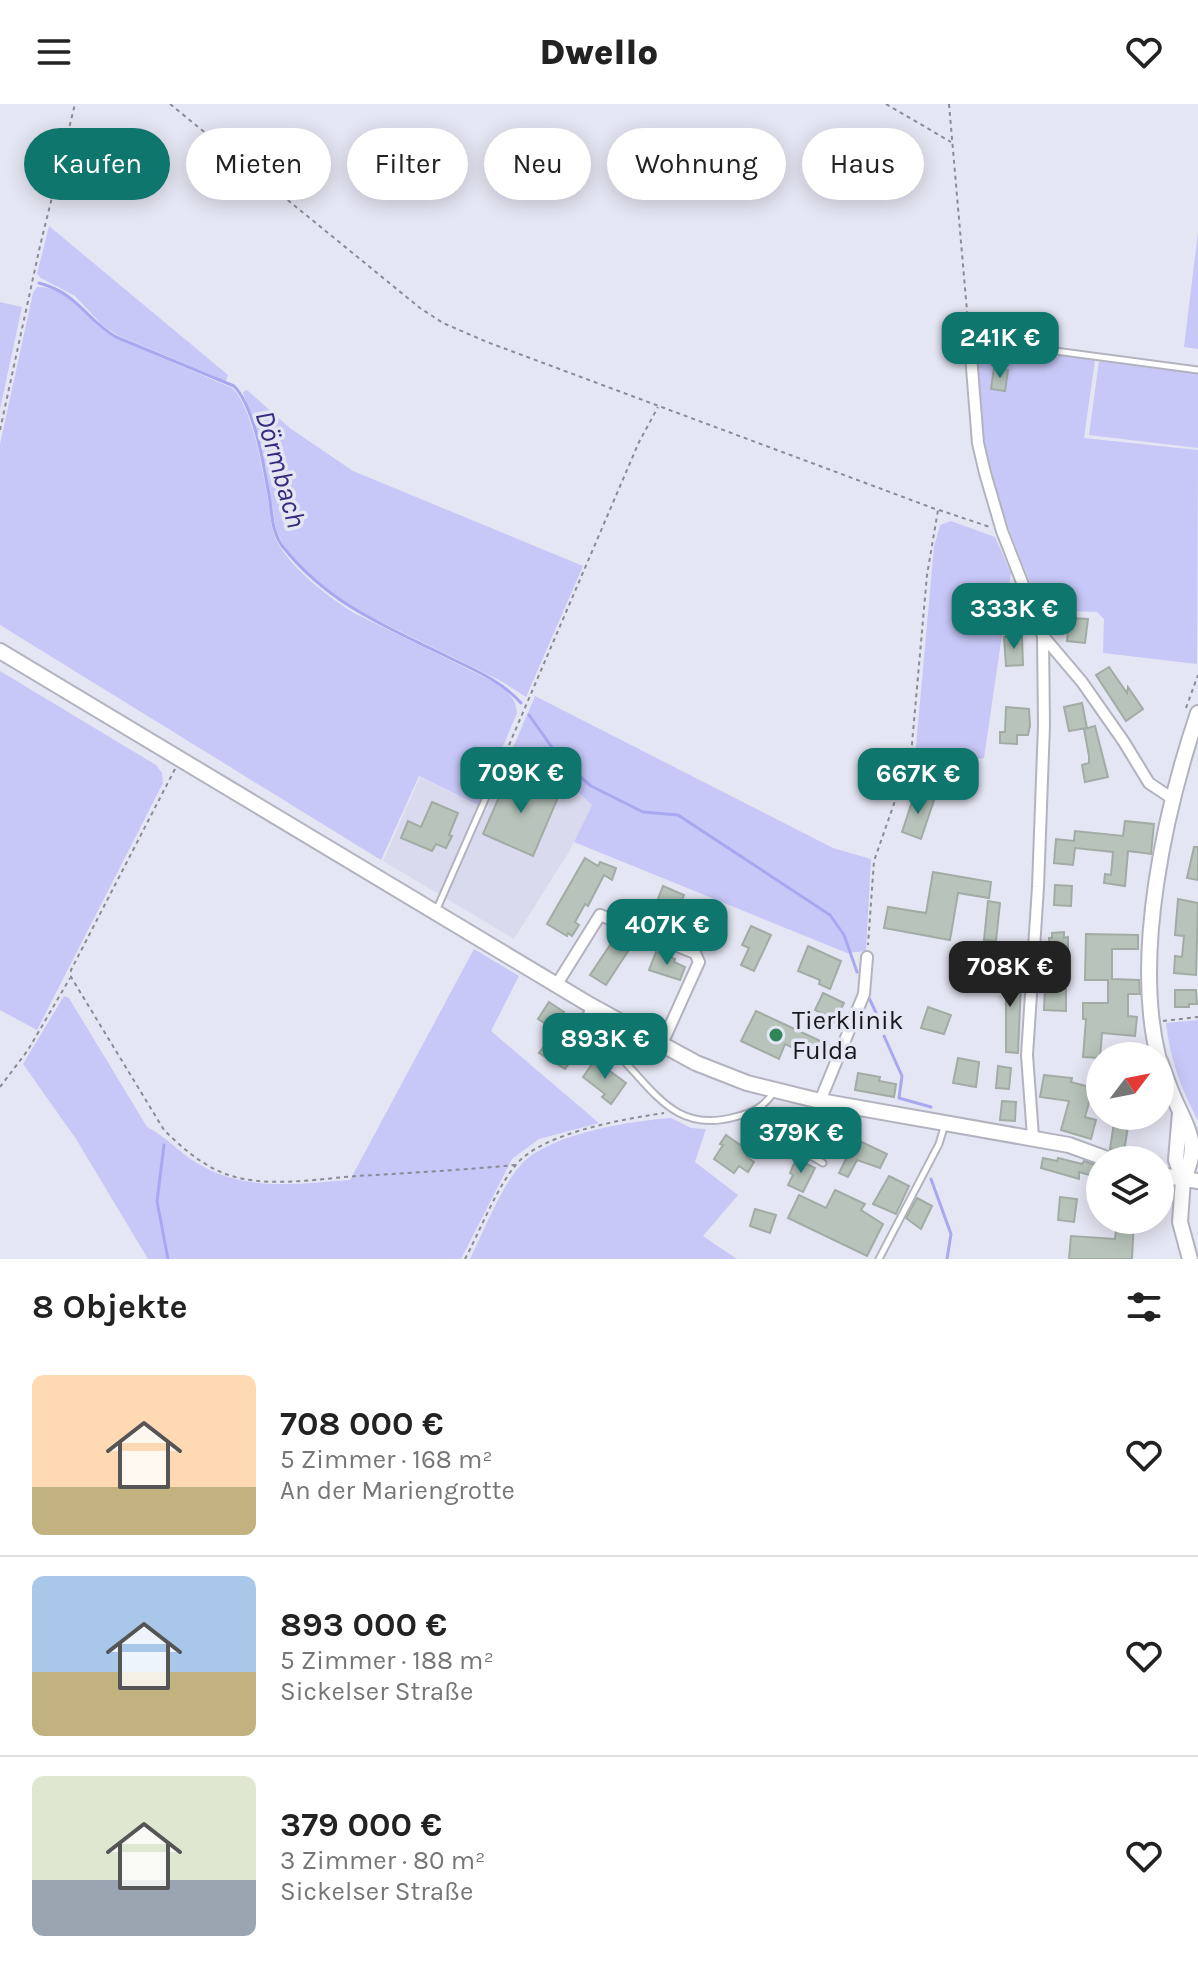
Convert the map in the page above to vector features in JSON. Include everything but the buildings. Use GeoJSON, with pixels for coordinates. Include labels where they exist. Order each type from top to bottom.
{"type":"FeatureCollection","features":[{"type":"Feature","properties":{"kind":"main road"},"geometry":{"type":"LineString","coordinates":[[0,651],[590,1005],[661,1046],[721,1074],[820,1101],[1033,1137],[1086,1151]]}},
{"type":"Feature","properties":{"kind":"main road"},"geometry":{"type":"LineString","coordinates":[[1156,1042],[1150,982],[1153,912],[1173,799],[1198,713]]}},
{"type":"Feature","properties":{"kind":"main road"},"geometry":{"type":"LineString","coordinates":[[1174,1097],[1197,1152],[1180,1222],[1190,1259]]}},
{"type":"Feature","properties":{"kind":"main road"},"geometry":{"type":"LineString","coordinates":[[1180,1112],[1176,1160],[1191,1180]]}},
{"type":"Feature","properties":{"kind":"street"},"geometry":{"type":"LineString","coordinates":[[970,343],[978,443],[1002,531],[1043,636],[1082,682],[1149,783],[1173,799]]}},
{"type":"Feature","properties":{"kind":"street"},"geometry":{"type":"LineString","coordinates":[[1033,1137],[1027,1055],[1038,887],[1044,725],[1043,636]]}},
{"type":"Feature","properties":{"kind":"street"},"geometry":{"type":"LineString","coordinates":[[557,984],[600,915],[695,953],[699,962],[661,1046]]}},
{"type":"Feature","properties":{"kind":"street"},"geometry":{"type":"LineString","coordinates":[[820,1101],[864,994],[867,957]]}},
{"type":"Feature","properties":{"kind":"lane"},"geometry":{"type":"LineString","coordinates":[[970,343],[1003,344],[1198,370]]}},
{"type":"Feature","properties":{"kind":"lane"},"geometry":{"type":"LineString","coordinates":[[430,908],[505,754]]}},
{"type":"Feature","properties":{"kind":"lane"},"geometry":{"type":"LineString","coordinates":[[590,1005],[586,1015],[594,1027],[652,1093],[672,1111],[709,1121],[730,1119],[763,1108],[775,1091]]}},
{"type":"Feature","properties":{"kind":"lane"},"geometry":{"type":"LineString","coordinates":[[763,1108],[768,1122],[795,1147],[823,1163]]}},
{"type":"Feature","properties":{"kind":"lane"},"geometry":{"type":"LineString","coordinates":[[879,1259],[939,1144],[946,1123]]}},
{"type":"Feature","properties":{"kind":"path"},"geometry":{"type":"LineString","coordinates":[[0,430],[75,104]]}},
{"type":"Feature","properties":{"kind":"path"},"geometry":{"type":"LineString","coordinates":[[170,104],[376,273],[443,323],[938,510],[1002,531]]}},
{"type":"Feature","properties":{"kind":"path"},"geometry":{"type":"LineString","coordinates":[[886,104],[952,143]]}},
{"type":"Feature","properties":{"kind":"path"},"geometry":{"type":"LineString","coordinates":[[949,104],[970,343]]}},
{"type":"Feature","properties":{"kind":"path"},"geometry":{"type":"LineString","coordinates":[[505,754],[639,442],[659,406]]}},
{"type":"Feature","properties":{"kind":"path"},"geometry":{"type":"LineString","coordinates":[[867,957],[874,861],[911,755],[930,547],[938,510]]}},
{"type":"Feature","properties":{"kind":"path"},"geometry":{"type":"LineString","coordinates":[[0,1087],[28,1050],[71,977],[71,970],[180,759]]}},
{"type":"Feature","properties":{"kind":"path"},"geometry":{"type":"LineString","coordinates":[[71,977],[164,1130],[183,1148],[223,1173],[245,1178],[296,1180],[515,1165]]}},
{"type":"Feature","properties":{"kind":"path"},"geometry":{"type":"LineString","coordinates":[[1152,1022],[1198,1017]]}},
{"type":"Feature","properties":{"kind":"path"},"geometry":{"type":"LineString","coordinates":[[465,1259],[515,1165],[541,1145],[557,1138],[672,1111]]}},
{"type":"Feature","properties":{"kind":"shaded area"},"geometry":{"type":"Polygon","coordinates":[[[49,226],[228,375],[226,381],[117,335],[102,325],[75,296],[41,278],[37,274],[49,226]]]}},
{"type":"Feature","properties":{"kind":"shaded area"},"geometry":{"type":"Polygon","coordinates":[[[1198,232],[1198,349],[1184,347],[1198,232]]]}},
{"type":"Feature","properties":{"kind":"shaded area"},"geometry":{"type":"Polygon","coordinates":[[[37,287],[49,288],[70,298],[115,338],[232,388],[252,426],[275,538],[292,563],[354,613],[498,684],[509,693],[517,713],[478,805],[419,776],[381,860],[0,625],[0,444],[33,293],[37,287]]]}},
{"type":"Feature","properties":{"kind":"shaded area"},"geometry":{"type":"Polygon","coordinates":[[[0,302],[22,307],[0,409],[0,302]]]}},
{"type":"Feature","properties":{"kind":"shaded area"},"geometry":{"type":"Polygon","coordinates":[[[985,344],[1095,360],[1084,438],[1198,450],[1197,664],[1103,653],[1104,619],[1097,612],[1041,610],[1009,529],[989,466],[977,352],[985,344]]]}},
{"type":"Feature","properties":{"kind":"shaded area"},"geometry":{"type":"Polygon","coordinates":[[[1099,361],[1198,374],[1198,448],[1089,435],[1099,361]]]}},
{"type":"Feature","properties":{"kind":"shaded area"},"geometry":{"type":"Polygon","coordinates":[[[247,390],[291,429],[353,471],[583,566],[526,697],[501,681],[355,609],[299,564],[276,530],[266,467],[243,392],[247,390]]]}},
{"type":"Feature","properties":{"kind":"shaded area"},"geometry":{"type":"Polygon","coordinates":[[[951,521],[995,537],[1011,573],[984,758],[914,768],[934,547],[940,525],[951,521]]]}},
{"type":"Feature","properties":{"kind":"shaded area"},"geometry":{"type":"Polygon","coordinates":[[[0,671],[156,765],[162,773],[163,783],[37,1030],[0,1010],[0,671]]]}},
{"type":"Feature","properties":{"kind":"shaded area"},"geometry":{"type":"Polygon","coordinates":[[[535,696],[833,848],[871,859],[866,951],[847,953],[574,842],[592,805],[554,770],[512,750],[535,696]]]}},
{"type":"Feature","properties":{"kind":"shaded area"},"geometry":{"type":"Polygon","coordinates":[[[512,750],[554,770],[592,805],[570,850],[514,939],[383,861],[420,777],[487,810],[512,750]]]}},
{"type":"Feature","properties":{"kind":"shaded area"},"geometry":{"type":"Polygon","coordinates":[[[474,949],[519,976],[491,1031],[599,1123],[539,1139],[512,1159],[461,1259],[148,1259],[76,1139],[23,1064],[64,996],[69,998],[147,1127],[190,1159],[215,1172],[252,1182],[291,1184],[350,1180],[474,949]]]}},
{"type":"Feature","properties":{"kind":"shaded area"},"geometry":{"type":"Polygon","coordinates":[[[1198,1020],[1198,1121],[1177,1074],[1174,1042],[1169,1042],[1166,1023],[1198,1020]]]}},
{"type":"Feature","properties":{"kind":"shaded area"},"geometry":{"type":"Polygon","coordinates":[[[671,1118],[691,1128],[706,1129],[695,1162],[738,1195],[703,1236],[737,1259],[470,1259],[506,1186],[520,1166],[533,1155],[549,1145],[590,1131],[671,1118]]]}},
{"type":"Feature","properties":{"kind":"waterway","name":"Dörmbach"},"geometry":{"type":"LineString","coordinates":[[39,283],[73,300],[116,337],[234,386],[248,409],[258,440],[277,537],[300,566],[357,611],[485,675],[521,703]]}},
{"type":"Feature","properties":{"kind":"waterway","name":"Dörmbach"},"geometry":{"type":"LineString","coordinates":[[529,715],[561,760],[591,786],[643,812],[678,815],[830,915],[844,935],[857,972]]}},
{"type":"Feature","properties":{"kind":"waterway","name":"Dörmbach"},"geometry":{"type":"LineString","coordinates":[[869,998],[878,1017]]}},
{"type":"Feature","properties":{"kind":"waterway","name":"Dörmbach"},"geometry":{"type":"LineString","coordinates":[[884,1036],[902,1076],[899,1098],[931,1107]]}},
{"type":"Feature","properties":{"kind":"waterway"},"geometry":{"type":"LineString","coordinates":[[164,1145],[157,1201],[168,1259]]}},
{"type":"Feature","properties":{"kind":"waterway","name":"Dörmbach"},"geometry":{"type":"LineString","coordinates":[[931,1179],[951,1234],[947,1259]]}},
{"type":"Feature","properties":{"kind":"place","name":"Tierklinik Fulda"},"geometry":{"type":"Point","coordinates":[776,1035]}}]}
